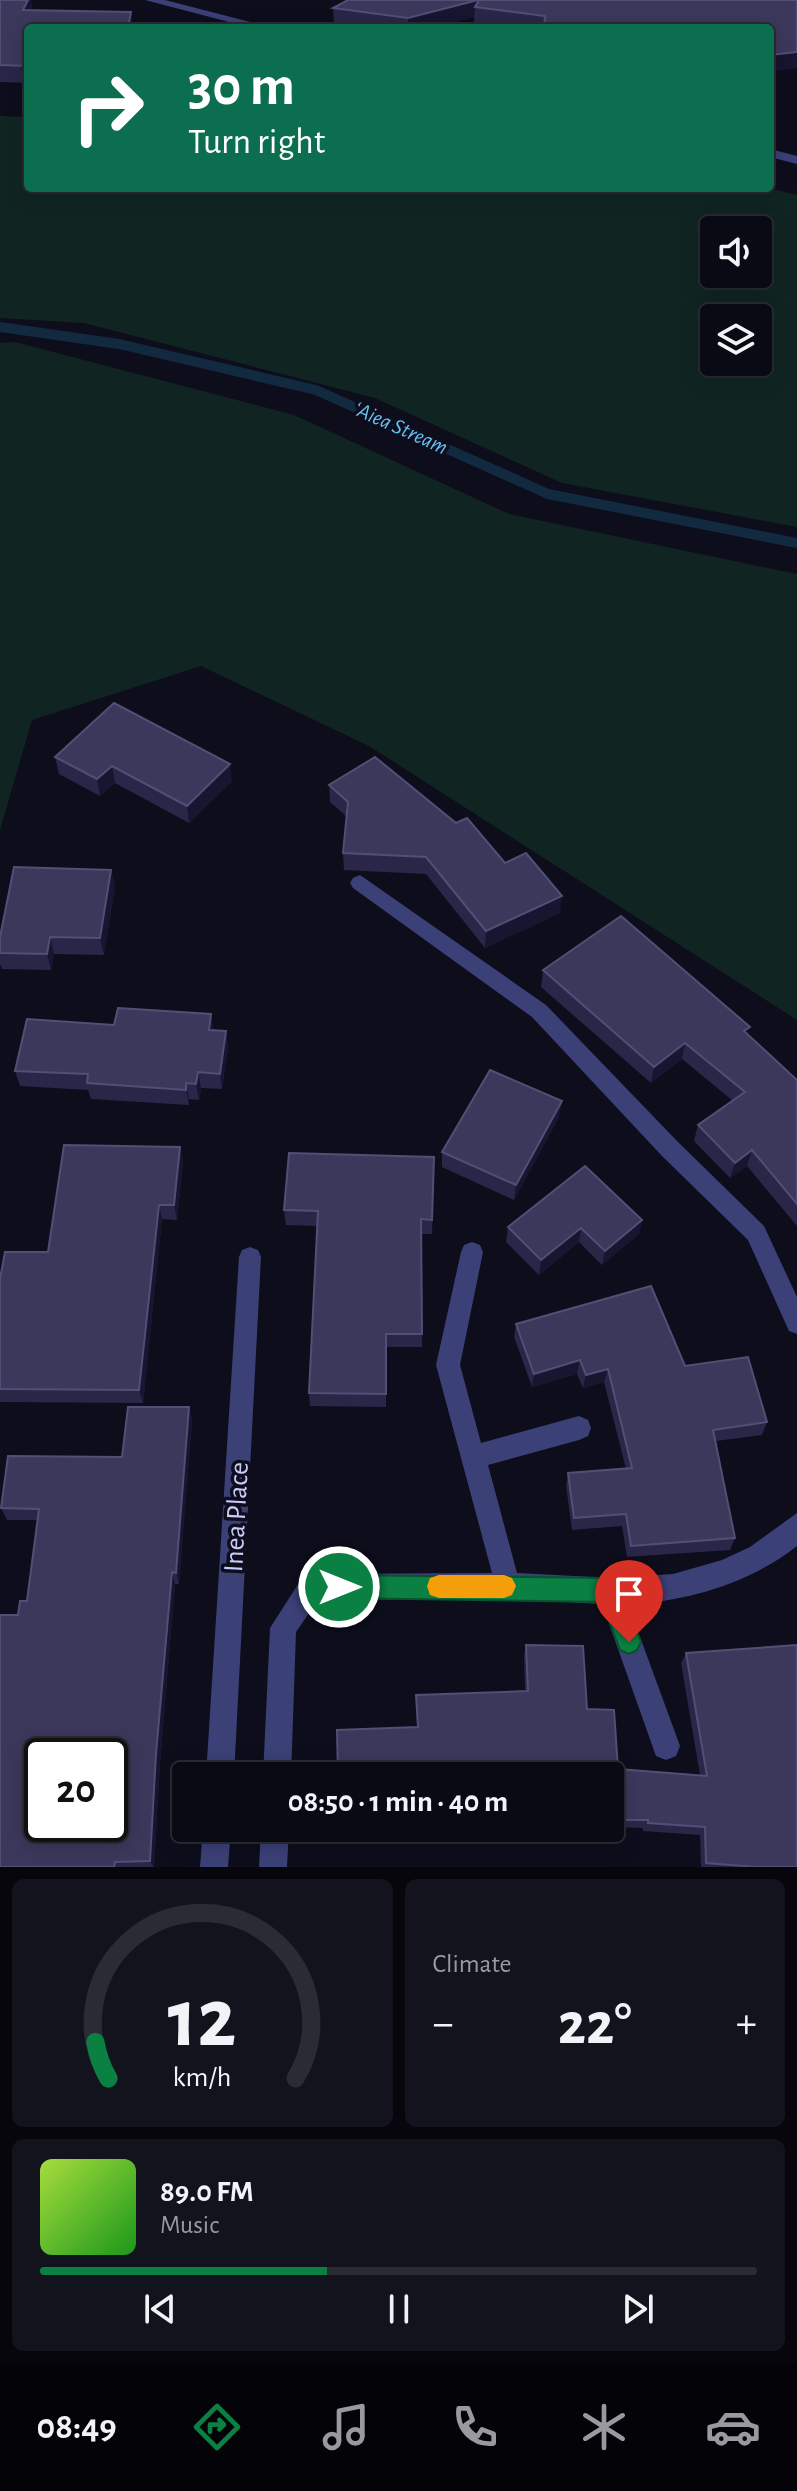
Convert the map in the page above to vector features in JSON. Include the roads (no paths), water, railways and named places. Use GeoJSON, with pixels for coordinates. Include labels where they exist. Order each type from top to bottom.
{"type":"FeatureCollection","features":[{"type":"Feature","properties":{"kind":"street"},"geometry":{"type":"LineString","coordinates":[[151,0],[251,24]]}},
{"type":"Feature","properties":{"kind":"street"},"geometry":{"type":"LineString","coordinates":[[200,0],[212,14]]}},
{"type":"Feature","properties":{"kind":"street"},"geometry":{"type":"LineString","coordinates":[[774,154],[797,160]]}},
{"type":"Feature","properties":{"kind":"street"},"geometry":{"type":"LineString","coordinates":[[360,883],[539,1011],[670,1149],[756,1233],[797,1323]]}},
{"type":"Feature","properties":{"kind":"street"},"geometry":{"type":"LineString","coordinates":[[472,1252],[448,1365],[508,1586]]}},
{"type":"Feature","properties":{"kind":"street","name":"Inea Place"},"geometry":{"type":"LineString","coordinates":[[221,1762],[250,1257]]}},
{"type":"Feature","properties":{"kind":"street"},"geometry":{"type":"LineString","coordinates":[[474,1457],[579,1428]]}},
{"type":"Feature","properties":{"kind":"street"},"geometry":{"type":"LineString","coordinates":[[278,1762],[283,1628],[311,1587],[508,1586],[610,1590],[673,1587],[739,1567],[795,1535]]}},
{"type":"Feature","properties":{"kind":"street"},"geometry":{"type":"LineString","coordinates":[[610,1590],[666,1746]]}},
{"type":"Feature","properties":{"kind":"street"},"geometry":{"type":"LineString","coordinates":[[214,1867],[216,1842]]}},
{"type":"Feature","properties":{"kind":"street"},"geometry":{"type":"LineString","coordinates":[[273,1867],[274,1842]]}},
{"type":"Feature","properties":{"kind":"waterway","name":"ʻAiea Stream"},"geometry":{"type":"LineString","coordinates":[[0,327],[119,344],[316,390],[548,494],[797,543]]}}]}
